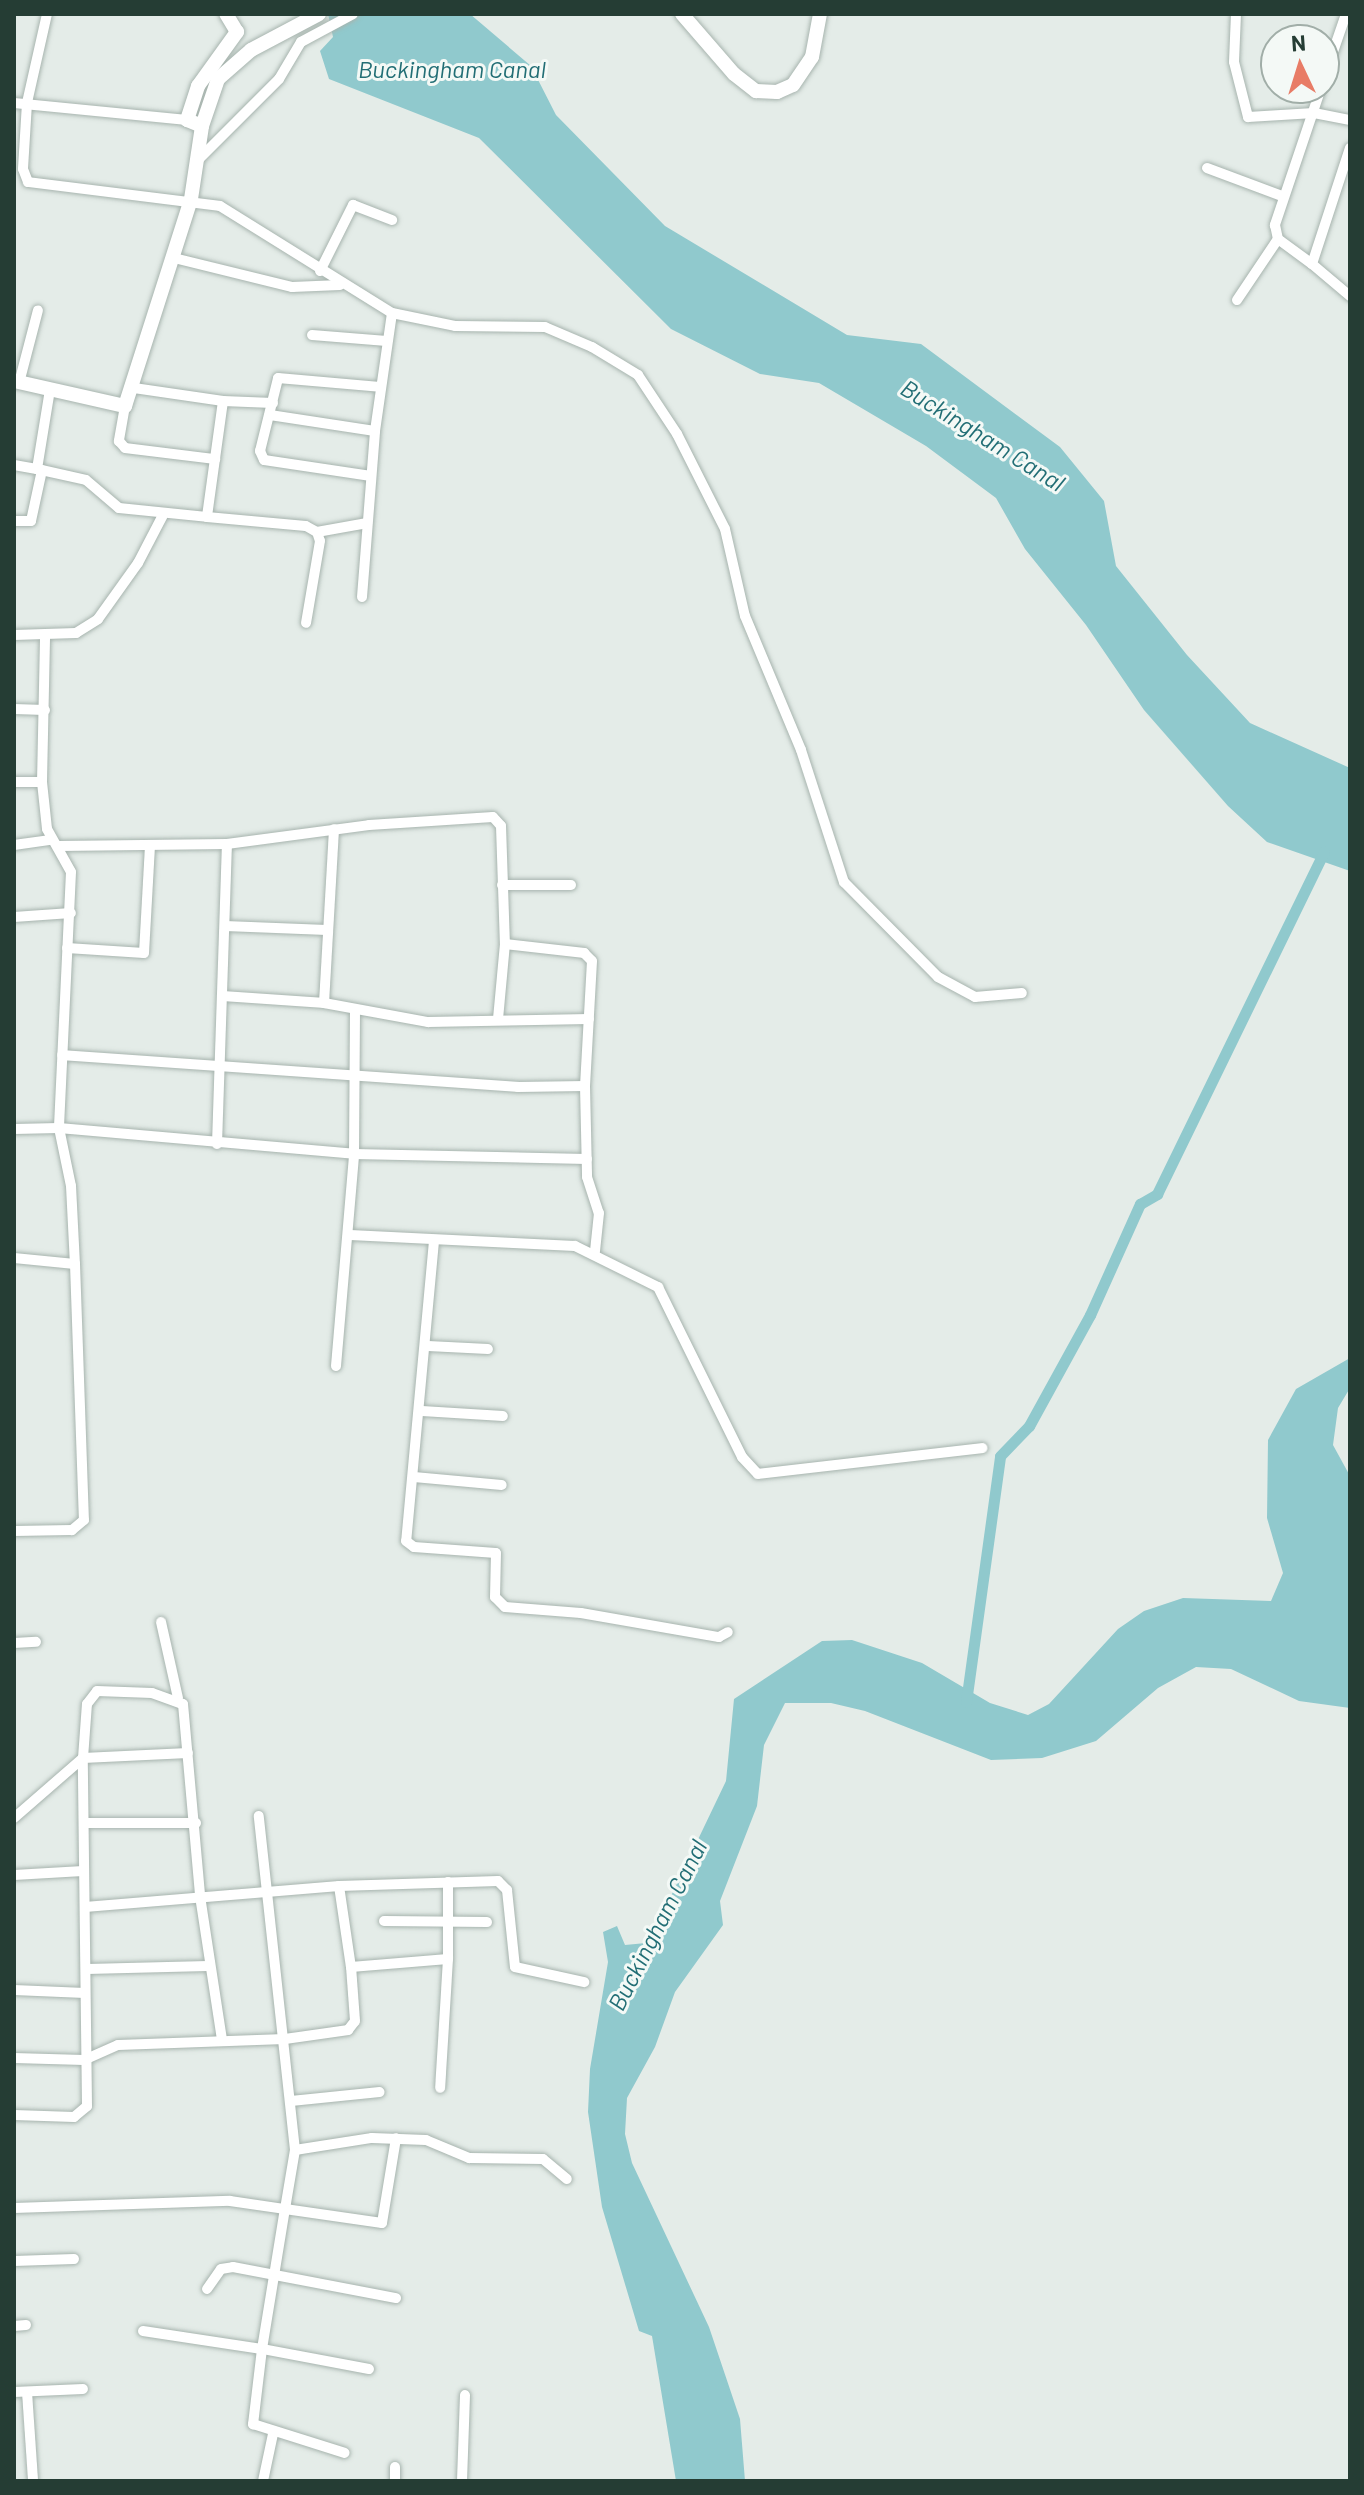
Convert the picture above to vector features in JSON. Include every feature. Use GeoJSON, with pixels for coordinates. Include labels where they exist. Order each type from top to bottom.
{"type":"FeatureCollection","features":[{"type":"Feature","properties":{"kind":"street"},"geometry":{"type":"LineString","coordinates":[[47,14],[27,103],[19,178],[191,199],[236,213],[340,285],[392,313],[455,326],[545,327],[638,375],[677,434],[725,529],[745,616],[801,750],[844,882],[938,977],[975,997],[1022,993]]}},
{"type":"Feature","properties":{"kind":"street"},"geometry":{"type":"LineString","coordinates":[[215,459],[125,448],[119,441],[125,406],[134,388],[191,199],[198,86],[237,32],[226,14]]}},
{"type":"Feature","properties":{"kind":"street"},"geometry":{"type":"LineString","coordinates":[[194,123],[218,79],[251,50],[319,14]]}},
{"type":"Feature","properties":{"kind":"street"},"geometry":{"type":"LineString","coordinates":[[195,163],[279,79],[295,47],[353,14]]}},
{"type":"Feature","properties":{"kind":"street"},"geometry":{"type":"LineString","coordinates":[[682,14],[734,74],[756,91],[777,92],[793,85],[812,57],[820,14]]}},
{"type":"Feature","properties":{"kind":"street"},"geometry":{"type":"LineString","coordinates":[[1236,14],[1234,62],[1243,112],[1255,119],[1314,113],[1350,120]]}},
{"type":"Feature","properties":{"kind":"street"},"geometry":{"type":"LineString","coordinates":[[14,103],[194,123]]}},
{"type":"Feature","properties":{"kind":"street"},"geometry":{"type":"LineString","coordinates":[[1237,300],[1278,239],[1282,196],[1317,104]]}},
{"type":"Feature","properties":{"kind":"street"},"geometry":{"type":"LineString","coordinates":[[1312,264],[1350,148]]}},
{"type":"Feature","properties":{"kind":"street"},"geometry":{"type":"LineString","coordinates":[[1207,168],[1282,196]]}},
{"type":"Feature","properties":{"kind":"street"},"geometry":{"type":"LineString","coordinates":[[320,271],[353,205],[392,220]]}},
{"type":"Feature","properties":{"kind":"street"},"geometry":{"type":"LineString","coordinates":[[1278,239],[1350,296]]}},
{"type":"Feature","properties":{"kind":"street"},"geometry":{"type":"LineString","coordinates":[[174,258],[292,287],[340,285]]}},
{"type":"Feature","properties":{"kind":"street"},"geometry":{"type":"LineString","coordinates":[[38,310],[17,382],[125,406]]}},
{"type":"Feature","properties":{"kind":"street"},"geometry":{"type":"LineString","coordinates":[[362,597],[375,431],[392,313]]}},
{"type":"Feature","properties":{"kind":"street"},"geometry":{"type":"LineString","coordinates":[[312,335],[387,341]]}},
{"type":"Feature","properties":{"kind":"street"},"geometry":{"type":"LineString","coordinates":[[371,476],[264,460],[260,451],[276,381],[283,376],[380,387]]}},
{"type":"Feature","properties":{"kind":"street"},"geometry":{"type":"LineString","coordinates":[[134,388],[223,401],[273,403]]}},
{"type":"Feature","properties":{"kind":"street"},"geometry":{"type":"LineString","coordinates":[[14,521],[31,521],[50,390]]}},
{"type":"Feature","properties":{"kind":"street"},"geometry":{"type":"LineString","coordinates":[[207,517],[223,401]]}},
{"type":"Feature","properties":{"kind":"street"},"geometry":{"type":"LineString","coordinates":[[270,415],[375,431]]}},
{"type":"Feature","properties":{"kind":"street"},"geometry":{"type":"LineString","coordinates":[[14,465],[86,480],[119,508],[291,524],[317,532],[367,523]]}},
{"type":"Feature","properties":{"kind":"street"},"geometry":{"type":"LineString","coordinates":[[14,635],[76,633],[98,619],[138,563],[164,513]]}},
{"type":"Feature","properties":{"kind":"street"},"geometry":{"type":"LineString","coordinates":[[306,623],[320,541],[317,532]]}},
{"type":"Feature","properties":{"kind":"street"},"geometry":{"type":"LineString","coordinates":[[14,1531],[72,1530],[84,1520],[71,1186],[59,1128],[71,913],[69,863],[55,843],[42,782],[45,636]]}},
{"type":"Feature","properties":{"kind":"street"},"geometry":{"type":"LineString","coordinates":[[14,709],[45,710]]}},
{"type":"Feature","properties":{"kind":"street"},"geometry":{"type":"LineString","coordinates":[[14,782],[42,782]]}},
{"type":"Feature","properties":{"kind":"street"},"geometry":{"type":"LineString","coordinates":[[14,845],[227,844],[334,829],[493,817],[501,826],[505,944],[498,1019]]}},
{"type":"Feature","properties":{"kind":"street"},"geometry":{"type":"LineString","coordinates":[[324,1003],[334,829]]}},
{"type":"Feature","properties":{"kind":"street"},"geometry":{"type":"LineString","coordinates":[[217,1144],[227,844]]}},
{"type":"Feature","properties":{"kind":"street"},"geometry":{"type":"LineString","coordinates":[[67,948],[144,953],[150,845]]}},
{"type":"Feature","properties":{"kind":"street"},"geometry":{"type":"LineString","coordinates":[[502,885],[571,885]]}},
{"type":"Feature","properties":{"kind":"street"},"geometry":{"type":"LineString","coordinates":[[14,917],[71,913]]}},
{"type":"Feature","properties":{"kind":"street"},"geometry":{"type":"LineString","coordinates":[[225,926],[327,930]]}},
{"type":"Feature","properties":{"kind":"street"},"geometry":{"type":"LineString","coordinates":[[505,944],[590,955],[585,1086],[587,1177],[599,1213],[595,1252]]}},
{"type":"Feature","properties":{"kind":"street"},"geometry":{"type":"LineString","coordinates":[[224,996],[324,1003],[428,1022],[589,1019]]}},
{"type":"Feature","properties":{"kind":"street"},"geometry":{"type":"LineString","coordinates":[[336,1366],[350,1235],[358,1076],[355,1011]]}},
{"type":"Feature","properties":{"kind":"street"},"geometry":{"type":"LineString","coordinates":[[62,1055],[358,1076],[585,1086]]}},
{"type":"Feature","properties":{"kind":"street"},"geometry":{"type":"LineString","coordinates":[[14,1129],[59,1128],[354,1154],[587,1159]]}},
{"type":"Feature","properties":{"kind":"street"},"geometry":{"type":"LineString","coordinates":[[350,1235],[595,1252],[658,1287],[729,1432],[758,1474],[983,1448]]}},
{"type":"Feature","properties":{"kind":"street"},"geometry":{"type":"LineString","coordinates":[[434,1241],[422,1411],[406,1541],[414,1547],[496,1553],[495,1597],[501,1605],[719,1637],[728,1632]]}},
{"type":"Feature","properties":{"kind":"street"},"geometry":{"type":"LineString","coordinates":[[14,1258],[75,1264]]}},
{"type":"Feature","properties":{"kind":"street"},"geometry":{"type":"LineString","coordinates":[[428,1346],[488,1349]]}},
{"type":"Feature","properties":{"kind":"street"},"geometry":{"type":"LineString","coordinates":[[422,1411],[503,1416]]}},
{"type":"Feature","properties":{"kind":"street"},"geometry":{"type":"LineString","coordinates":[[414,1477],[502,1485]]}},
{"type":"Feature","properties":{"kind":"street"},"geometry":{"type":"LineString","coordinates":[[161,1622],[188,1753],[208,1966],[222,2040]]}},
{"type":"Feature","properties":{"kind":"street"},"geometry":{"type":"LineString","coordinates":[[14,1643],[36,1642]]}},
{"type":"Feature","properties":{"kind":"street"},"geometry":{"type":"LineString","coordinates":[[14,2115],[83,2113],[87,1969],[83,1758],[90,1695],[135,1690],[178,1698]]}},
{"type":"Feature","properties":{"kind":"street"},"geometry":{"type":"LineString","coordinates":[[14,1818],[83,1758],[188,1753]]}},
{"type":"Feature","properties":{"kind":"street"},"geometry":{"type":"LineString","coordinates":[[259,1816],[271,1893],[295,2150],[252,2418],[257,2428],[345,2453]]}},
{"type":"Feature","properties":{"kind":"street"},"geometry":{"type":"LineString","coordinates":[[85,1823],[196,1823]]}},
{"type":"Feature","properties":{"kind":"street"},"geometry":{"type":"LineString","coordinates":[[14,1875],[83,1871]]}},
{"type":"Feature","properties":{"kind":"street"},"geometry":{"type":"LineString","coordinates":[[440,2088],[448,1959],[448,1882]]}},
{"type":"Feature","properties":{"kind":"street"},"geometry":{"type":"LineString","coordinates":[[85,1907],[339,1886],[505,1883],[515,1967],[584,1982]]}},
{"type":"Feature","properties":{"kind":"street"},"geometry":{"type":"LineString","coordinates":[[14,2058],[84,2060],[118,2045],[285,2039],[352,2027],[351,1967],[339,1886]]}},
{"type":"Feature","properties":{"kind":"street"},"geometry":{"type":"LineString","coordinates":[[384,1921],[487,1922]]}},
{"type":"Feature","properties":{"kind":"street"},"geometry":{"type":"LineString","coordinates":[[351,1967],[448,1959]]}},
{"type":"Feature","properties":{"kind":"street"},"geometry":{"type":"LineString","coordinates":[[87,1969],[208,1966]]}},
{"type":"Feature","properties":{"kind":"street"},"geometry":{"type":"LineString","coordinates":[[14,1990],[85,1993]]}},
{"type":"Feature","properties":{"kind":"street"},"geometry":{"type":"LineString","coordinates":[[291,2101],[380,2092]]}},
{"type":"Feature","properties":{"kind":"street"},"geometry":{"type":"LineString","coordinates":[[14,2208],[230,2201],[382,2223],[396,2138]]}},
{"type":"Feature","properties":{"kind":"street"},"geometry":{"type":"LineString","coordinates":[[295,2150],[340,2140],[426,2140],[469,2158],[543,2159],[567,2179]]}},
{"type":"Feature","properties":{"kind":"street"},"geometry":{"type":"LineString","coordinates":[[14,2261],[74,2259]]}},
{"type":"Feature","properties":{"kind":"street"},"geometry":{"type":"LineString","coordinates":[[207,2289],[225,2267],[396,2298]]}},
{"type":"Feature","properties":{"kind":"street"},"geometry":{"type":"LineString","coordinates":[[14,2326],[26,2325]]}},
{"type":"Feature","properties":{"kind":"street"},"geometry":{"type":"LineString","coordinates":[[143,2331],[369,2369]]}},
{"type":"Feature","properties":{"kind":"street"},"geometry":{"type":"LineString","coordinates":[[14,2392],[83,2389]]}},
{"type":"Feature","properties":{"kind":"street"},"geometry":{"type":"LineString","coordinates":[[27,2392],[33,2481]]}},
{"type":"Feature","properties":{"kind":"street"},"geometry":{"type":"LineString","coordinates":[[462,2481],[465,2395]]}},
{"type":"Feature","properties":{"kind":"street"},"geometry":{"type":"LineString","coordinates":[[263,2481],[273,2434]]}},
{"type":"Feature","properties":{"kind":"street"},"geometry":{"type":"LineString","coordinates":[[395,2467],[395,2481]]}},
{"type":"Feature","properties":{"kind":"water","name":"Buckingham Canal"},"geometry":{"type":"Polygon","coordinates":[[[328,14],[470,14],[531,66],[556,115],[665,226],[847,335],[921,344],[1060,447],[1104,501],[1116,566],[1187,655],[1250,723],[1350,768],[1350,871],[1267,842],[1228,806],[1144,710],[1086,625],[1025,549],[996,498],[926,446],[819,383],[760,374],[671,329],[479,138],[329,79],[320,51],[333,37],[328,14]]]}},
{"type":"Feature","properties":{"kind":"water","name":"Buckingham Canal"},"geometry":{"type":"Polygon","coordinates":[[[1350,1358],[1350,1388],[1338,1408],[1333,1445],[1350,1476],[1350,1708],[1299,1701],[1231,1669],[1196,1667],[1158,1688],[1096,1741],[1042,1758],[991,1760],[865,1711],[831,1703],[785,1703],[764,1745],[757,1806],[720,1901],[723,1925],[675,1992],[655,2047],[627,2098],[625,2134],[632,2163],[709,2327],[740,2419],[745,2481],[676,2481],[652,2336],[639,2331],[602,2207],[588,2112],[590,2069],[608,1962],[603,1932],[617,1926],[625,1945],[646,1943],[659,1921],[726,1781],[734,1699],[822,1641],[852,1640],[922,1663],[990,1703],[1028,1715],[1049,1704],[1118,1629],[1144,1611],[1183,1598],[1271,1601],[1283,1573],[1267,1518],[1268,1440],[1296,1389],[1350,1358]]]}},
{"type":"Feature","properties":{"kind":"waterway"},"geometry":{"type":"LineString","coordinates":[[966,1702],[1000,1456],[1029,1426],[1090,1315],[1140,1204],[1157,1194],[1324,851]]}}]}
